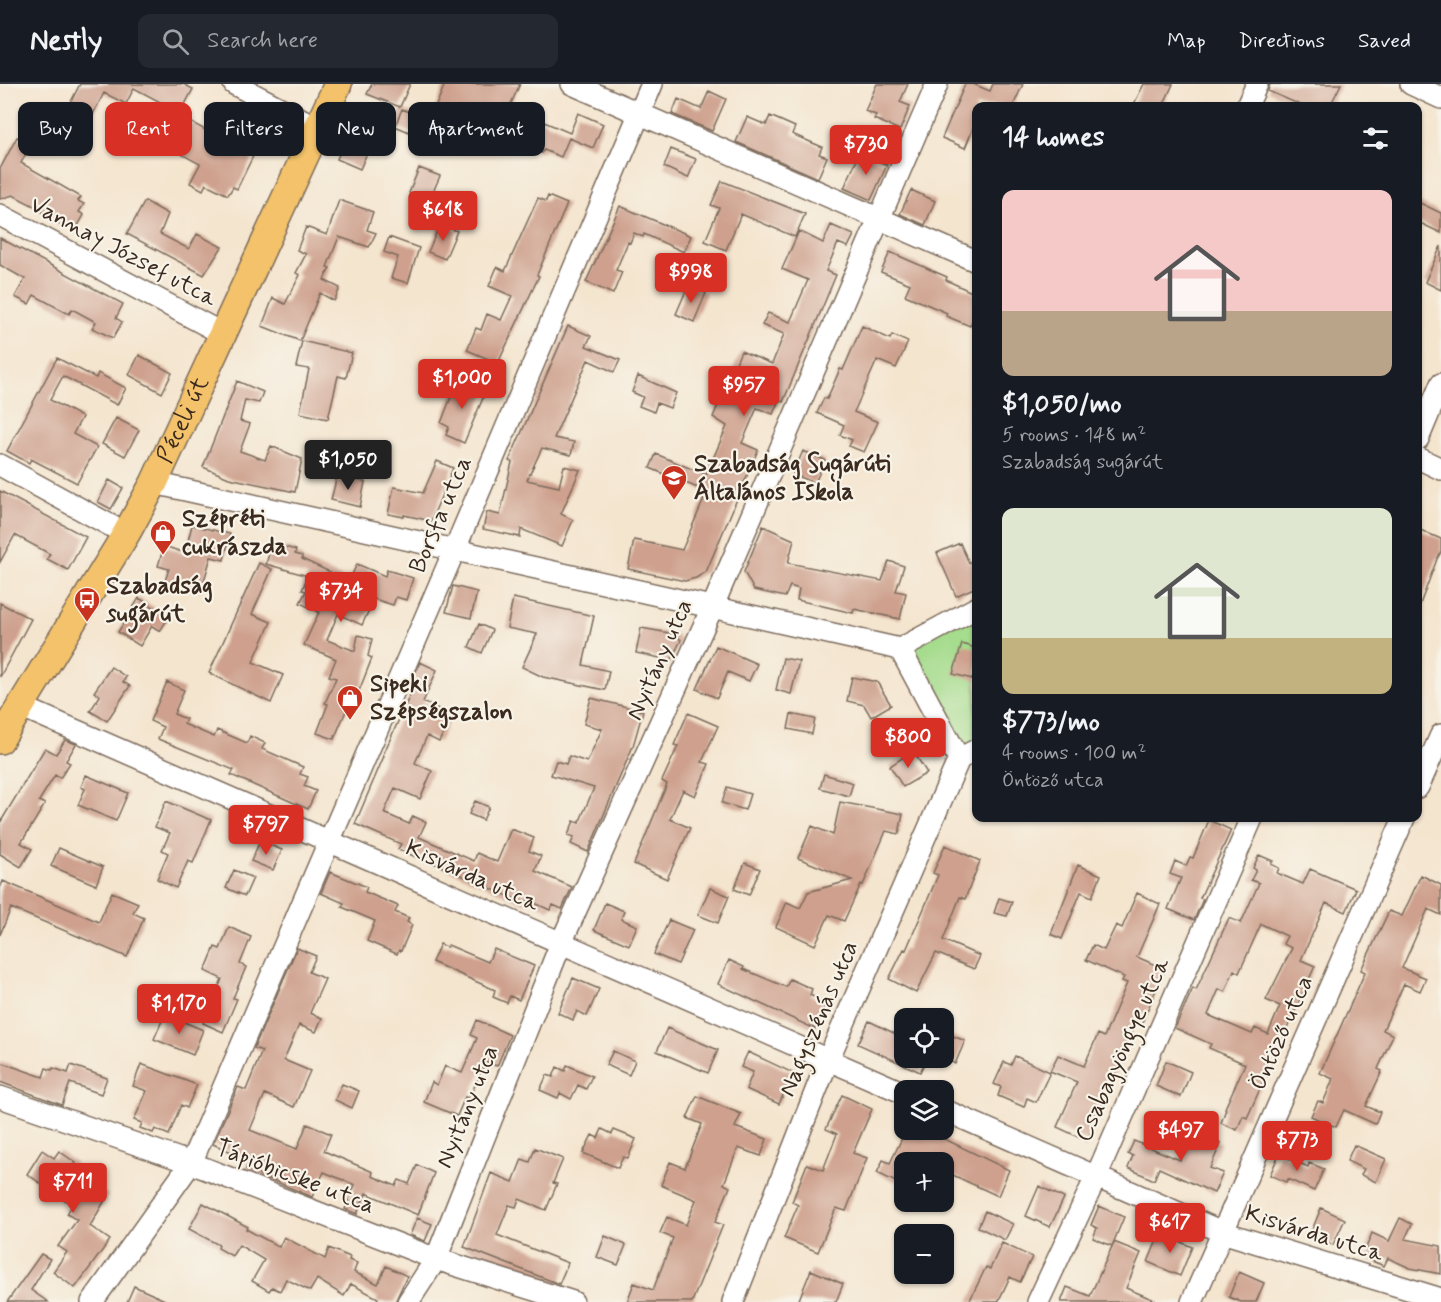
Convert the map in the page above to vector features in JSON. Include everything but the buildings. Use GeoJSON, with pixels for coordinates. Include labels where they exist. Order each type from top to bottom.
{"type":"FeatureCollection","features":[{"type":"Feature","properties":{"kind":"main road","name":"Péceli út"},"geometry":{"type":"LineString","coordinates":[[330,102],[338,84]]}},
{"type":"Feature","properties":{"kind":"main road","name":"Péceli út"},"geometry":{"type":"LineString","coordinates":[[7,722],[126,534],[154,483],[316,132]]}},
{"type":"Feature","properties":{"kind":"street"},"geometry":{"type":"LineString","coordinates":[[234,84],[316,127]]}},
{"type":"Feature","properties":{"kind":"street"},"geometry":{"type":"LineString","coordinates":[[572,84],[972,259]]}},
{"type":"Feature","properties":{"kind":"street","name":"Borsfa utca"},"geometry":{"type":"LineString","coordinates":[[92,1302],[190,1163],[652,84]]}},
{"type":"Feature","properties":{"kind":"street","name":"Nyitány utca"},"geometry":{"type":"LineString","coordinates":[[408,1302],[436,1259],[561,943],[712,608],[937,84]]}},
{"type":"Feature","properties":{"kind":"street"},"geometry":{"type":"LineString","coordinates":[[1249,102],[1257,84]]}},
{"type":"Feature","properties":{"kind":"street"},"geometry":{"type":"LineString","coordinates":[[1411,84],[1441,98]]}},
{"type":"Feature","properties":{"kind":"street","name":"Vannay József utca"},"geometry":{"type":"LineString","coordinates":[[0,215],[223,334]]}},
{"type":"Feature","properties":{"kind":"street"},"geometry":{"type":"LineString","coordinates":[[1422,429],[1441,384]]}},
{"type":"Feature","properties":{"kind":"street"},"geometry":{"type":"LineString","coordinates":[[1422,460],[1441,469]]}},
{"type":"Feature","properties":{"kind":"street"},"geometry":{"type":"LineString","coordinates":[[0,465],[126,534]]}},
{"type":"Feature","properties":{"kind":"street"},"geometry":{"type":"LineString","coordinates":[[154,483],[900,649],[972,610]]}},
{"type":"Feature","properties":{"kind":"street"},"geometry":{"type":"LineString","coordinates":[[900,649],[968,754]]}},
{"type":"Feature","properties":{"kind":"street","name":"Kisvárda utca"},"geometry":{"type":"LineString","coordinates":[[7,722],[328,841],[894,1089]]}},
{"type":"Feature","properties":{"kind":"street"},"geometry":{"type":"LineString","coordinates":[[1422,778],[1441,735]]}},
{"type":"Feature","properties":{"kind":"street","name":"Nagyszénás utca"},"geometry":{"type":"LineString","coordinates":[[733,1302],[828,1059],[968,754]]}},
{"type":"Feature","properties":{"kind":"street","name":"Csabagyöngye utca"},"geometry":{"type":"LineString","coordinates":[[1038,1302],[1096,1177],[1250,822]]}},
{"type":"Feature","properties":{"kind":"street","name":"Öntöző utca"},"geometry":{"type":"LineString","coordinates":[[1192,1302],[1402,822]]}},
{"type":"Feature","properties":{"kind":"street","name":"Tápióbicske utca"},"geometry":{"type":"LineString","coordinates":[[0,1096],[190,1163],[436,1259],[573,1302]]}},
{"type":"Feature","properties":{"kind":"street","name":"Kisvárda utca"},"geometry":{"type":"LineString","coordinates":[[954,1114],[1222,1232],[1441,1299]]}},
{"type":"Feature","properties":{"kind":"green space"},"geometry":{"type":"Polygon","coordinates":[[[972,610],[972,752],[959,759],[900,649],[972,610]]]}},
{"type":"Feature","properties":{"kind":"place","name":"Szabadság Sugárúti Általános Iskola"},"geometry":{"type":"Point","coordinates":[674,501]}},
{"type":"Feature","properties":{"kind":"place","name":"Szépréti cukrászda"},"geometry":{"type":"Point","coordinates":[163,556]}},
{"type":"Feature","properties":{"kind":"place","name":"Szabadság sugárút"},"geometry":{"type":"Point","coordinates":[87,623]}},
{"type":"Feature","properties":{"kind":"place","name":"Sipeki Szépségszalon"},"geometry":{"type":"Point","coordinates":[350,721]}}]}
